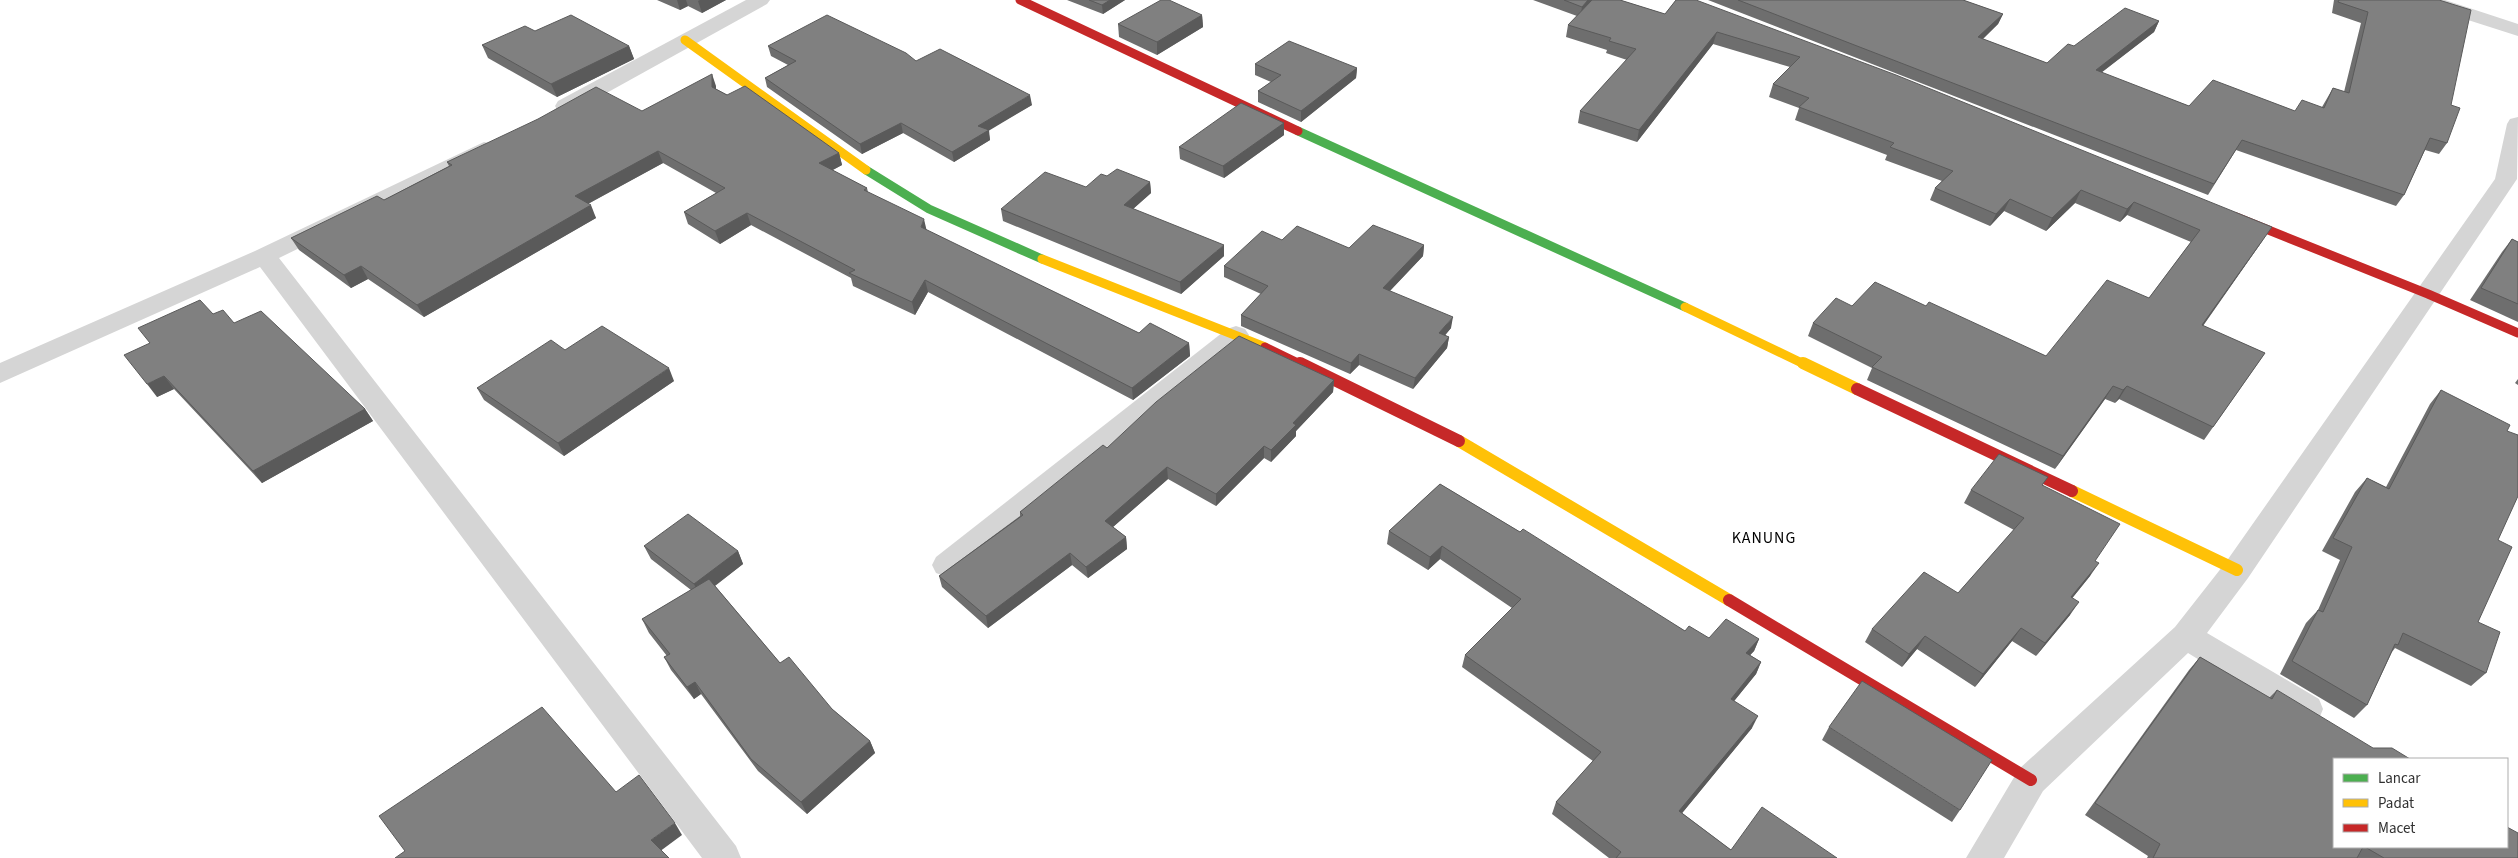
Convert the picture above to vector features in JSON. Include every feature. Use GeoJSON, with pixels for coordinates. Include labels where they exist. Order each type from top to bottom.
{"type":"FeatureCollection","features":[{"type":"Feature","properties":{"kind":"street"},"geometry":{"type":"LineString","coordinates":[[551,114],[760,0]]}},
{"type":"Feature","properties":{"kind":"street"},"geometry":{"type":"LineString","coordinates":[[1020,0],[1376,168],[1717,322],[2237,570]]}},
{"type":"Feature","properties":{"kind":"street"},"geometry":{"type":"LineString","coordinates":[[2425,0],[2518,30]]}},
{"type":"Feature","properties":{"kind":"street"},"geometry":{"type":"LineString","coordinates":[[685,40],[898,193],[936,213],[1001,242],[1236,334],[1432,426],[1519,475],[2031,780]]}},
{"type":"Feature","properties":{"kind":"street"},"geometry":{"type":"LineString","coordinates":[[1984,858],[2031,780],[2186,636],[2237,570],[2506,179],[2518,124]]}},
{"type":"Feature","properties":{"kind":"street"},"geometry":{"type":"LineString","coordinates":[[0,374],[264,256],[499,141]]}},
{"type":"Feature","properties":{"kind":"street"},"geometry":{"type":"LineString","coordinates":[[2228,213],[2428,294],[2518,333]]}},
{"type":"Feature","properties":{"kind":"street"},"geometry":{"type":"LineString","coordinates":[[264,256],[723,858]]}},
{"type":"Feature","properties":{"kind":"street"},"geometry":{"type":"LineString","coordinates":[[946,564],[1236,334]]}},
{"type":"Feature","properties":{"kind":"street"},"geometry":{"type":"LineString","coordinates":[[2186,636],[2330,723]]}},
{"type":"Feature","properties":{"kind":"building"},"geometry":{"type":"Polygon","coordinates":[[[1089,0],[1110,0],[1102,5],[1089,0]]]}},
{"type":"Feature","properties":{"kind":"building"},"geometry":{"type":"Polygon","coordinates":[[[1161,0],[1169,0],[1202,15],[1157,42],[1118,24],[1161,0]]]}},
{"type":"Feature","properties":{"kind":"building"},"geometry":{"type":"Polygon","coordinates":[[[1564,0],[1588,0],[1582,7],[1564,0]]]}},
{"type":"Feature","properties":{"kind":"building"},"geometry":{"type":"Polygon","coordinates":[[[1592,0],[1620,0],[1665,14],[1676,0],[1696,0],[1896,75],[2272,227],[2202,325],[2265,353],[2213,427],[2127,386],[2123,390],[2113,386],[2063,456],[1872,367],[1882,357],[1813,323],[1836,298],[1852,306],[1875,282],[1926,306],[1929,302],[2046,356],[2107,280],[2149,298],[2200,230],[2134,202],[2127,209],[2081,190],[2052,218],[2010,199],[1996,214],[1935,188],[1953,171],[1890,147],[1894,143],[1799,107],[1809,98],[1773,84],[1800,57],[1717,32],[1639,130],[1580,111],[1636,49],[1609,41],[1611,38],[1568,25],[1592,0]]]}},
{"type":"Feature","properties":{"kind":"building"},"geometry":{"type":"Polygon","coordinates":[[[1738,0],[1963,0],[2003,14],[1978,37],[2047,63],[2068,44],[2074,46],[2125,8],[2159,21],[2096,70],[2189,106],[2213,80],[2295,111],[2302,100],[2324,108],[2333,88],[2349,93],[2368,12],[2338,2],[2339,0],[2439,0],[2471,10],[2451,105],[2460,108],[2447,143],[2430,138],[2404,195],[2242,140],[2214,184],[1738,0]]]}},
{"type":"Feature","properties":{"kind":"building"},"geometry":{"type":"Polygon","coordinates":[[[571,15],[629,46],[551,84],[482,45],[525,26],[535,31],[571,15]]]}},
{"type":"Feature","properties":{"kind":"building"},"geometry":{"type":"Polygon","coordinates":[[[827,15],[906,53],[916,61],[940,49],[1030,95],[978,126],[989,130],[952,152],[901,123],[860,144],[765,78],[796,61],[768,46],[827,15]]]}},
{"type":"Feature","properties":{"kind":"building"},"geometry":{"type":"Polygon","coordinates":[[[1289,41],[1357,68],[1301,111],[1258,91],[1281,75],[1255,64],[1289,41]]]}},
{"type":"Feature","properties":{"kind":"building"},"geometry":{"type":"Polygon","coordinates":[[[712,74],[712,87],[727,95],[745,86],[839,153],[819,163],[867,188],[864,190],[924,219],[921,227],[1139,333],[1150,323],[1189,343],[1132,388],[925,280],[912,302],[849,273],[855,270],[747,213],[715,231],[684,212],[725,188],[658,151],[575,196],[591,205],[417,305],[361,266],[344,275],[291,238],[377,196],[384,200],[452,165],[447,162],[538,119],[596,87],[642,111],[712,74]]]}},
{"type":"Feature","properties":{"kind":"building"},"geometry":{"type":"Polygon","coordinates":[[[1241,103],[1284,123],[1223,166],[1179,147],[1241,103]]]}},
{"type":"Feature","properties":{"kind":"building"},"geometry":{"type":"Polygon","coordinates":[[[1117,169],[1150,182],[1124,205],[1224,245],[1180,282],[1001,209],[1045,172],[1086,187],[1101,174],[1107,176],[1117,169]]]}},
{"type":"Feature","properties":{"kind":"building"},"geometry":{"type":"Polygon","coordinates":[[[1373,225],[1424,245],[1383,288],[1453,317],[1439,333],[1449,337],[1415,378],[1359,354],[1351,363],[1241,315],[1268,286],[1224,266],[1262,231],[1282,240],[1297,226],[1349,248],[1373,225]]]}},
{"type":"Feature","properties":{"kind":"building"},"geometry":{"type":"Polygon","coordinates":[[[2512,239],[2518,242],[2518,304],[2481,288],[2512,239]]]}},
{"type":"Feature","properties":{"kind":"building"},"geometry":{"type":"Polygon","coordinates":[[[200,300],[213,314],[223,310],[234,323],[261,311],[365,409],[253,471],[164,376],[147,384],[124,355],[150,343],[138,328],[200,300]]]}},
{"type":"Feature","properties":{"kind":"building"},"geometry":{"type":"Polygon","coordinates":[[[602,326],[669,368],[558,443],[477,388],[551,340],[565,350],[602,326]]]}},
{"type":"Feature","properties":{"kind":"building"},"geometry":{"type":"Polygon","coordinates":[[[1239,336],[1334,380],[1293,423],[1296,425],[1271,450],[1264,446],[1216,494],[1167,467],[1105,521],[1126,537],[1086,567],[1070,553],[986,616],[939,576],[1023,515],[1020,512],[1103,445],[1107,448],[1156,402],[1239,336]]]}},
{"type":"Feature","properties":{"kind":"building"},"geometry":{"type":"Polygon","coordinates":[[[2441,390],[2510,425],[2507,431],[2518,435],[2518,496],[2498,540],[2512,547],[2478,622],[2500,632],[2486,673],[2403,633],[2398,645],[2395,644],[2367,705],[2292,661],[2318,610],[2323,612],[2352,547],[2333,538],[2367,478],[2389,489],[2441,390]]]}},
{"type":"Feature","properties":{"kind":"building"},"geometry":{"type":"Polygon","coordinates":[[[1999,454],[2048,477],[2042,485],[2120,524],[2095,561],[2099,563],[2071,597],[2079,602],[2045,643],[2021,628],[1983,674],[1925,636],[1909,654],[1872,629],[1924,572],[1958,593],[2024,518],[1971,490],[1999,454]]]}},
{"type":"Feature","properties":{"kind":"building"},"geometry":{"type":"Polygon","coordinates":[[[1440,484],[1520,532],[1523,529],[1685,631],[1689,626],[1709,638],[1726,619],[1759,639],[1746,653],[1761,662],[1731,699],[1758,716],[1679,811],[1731,850],[1762,807],[1837,858],[1616,858],[1621,852],[1556,802],[1601,752],[1465,655],[1521,599],[1442,546],[1430,557],[1389,531],[1440,484]]]}},
{"type":"Feature","properties":{"kind":"building"},"geometry":{"type":"Polygon","coordinates":[[[688,514],[738,551],[694,584],[644,546],[688,514]]]}},
{"type":"Feature","properties":{"kind":"building"},"geometry":{"type":"Polygon","coordinates":[[[709,579],[780,663],[789,657],[832,709],[870,741],[801,802],[751,759],[695,682],[687,687],[664,657],[670,654],[642,619],[709,579]]]}},
{"type":"Feature","properties":{"kind":"building"},"geometry":{"type":"Polygon","coordinates":[[[2200,657],[2272,699],[2277,690],[2373,748],[2392,748],[2408,758],[2333,758],[2333,848],[2362,848],[2357,858],[2153,858],[2160,844],[2095,803],[2200,657]]]}},
{"type":"Feature","properties":{"kind":"building"},"geometry":{"type":"Polygon","coordinates":[[[1862,681],[1992,760],[1960,810],[1829,727],[1862,681]]]}},
{"type":"Feature","properties":{"kind":"building"},"geometry":{"type":"Polygon","coordinates":[[[542,707],[616,792],[639,775],[675,823],[651,840],[669,858],[395,858],[405,851],[379,816],[542,707]]]}},
{"type":"Feature","properties":{"kind":"building"},"geometry":{"type":"Polygon","coordinates":[[[2508,828],[2518,833],[2518,858],[2384,858],[2367,848],[2508,848],[2508,828]]]}},
{"type":"Feature","properties":{"kind":"traffic: fast"},"geometry":{"type":"LineString","coordinates":[[1298,131],[1685,307]]}},
{"type":"Feature","properties":{"kind":"traffic: fast"},"geometry":{"type":"LineString","coordinates":[[866,170],[929,209],[1042,259]]}},
{"type":"Feature","properties":{"kind":"traffic: slow"},"geometry":{"type":"LineString","coordinates":[[685,40],[866,170]]}},
{"type":"Feature","properties":{"kind":"traffic: slow"},"geometry":{"type":"LineString","coordinates":[[1042,259],[1265,347]]}},
{"type":"Feature","properties":{"kind":"traffic: slow"},"geometry":{"type":"LineString","coordinates":[[1685,307],[1857,389]]}},
{"type":"Feature","properties":{"kind":"traffic: slow"},"geometry":{"type":"LineString","coordinates":[[1459,441],[1729,600]]}},
{"type":"Feature","properties":{"kind":"traffic: slow"},"geometry":{"type":"LineString","coordinates":[[2072,491],[2237,570]]}},
{"type":"Feature","properties":{"kind":"traffic: jam"},"geometry":{"type":"LineString","coordinates":[[1020,0],[1298,131]]}},
{"type":"Feature","properties":{"kind":"traffic: jam"},"geometry":{"type":"LineString","coordinates":[[2236,217],[2428,294],[2518,333]]}},
{"type":"Feature","properties":{"kind":"traffic: jam"},"geometry":{"type":"LineString","coordinates":[[1265,347],[1432,426],[1459,441]]}},
{"type":"Feature","properties":{"kind":"traffic: jam"},"geometry":{"type":"LineString","coordinates":[[1857,389],[2072,491]]}},
{"type":"Feature","properties":{"kind":"traffic: jam"},"geometry":{"type":"LineString","coordinates":[[1729,600],[2031,780]]}},
{"type":"Feature","properties":{"kind":"district","name":"KANUNG"},"geometry":{"type":"Point","coordinates":[1764,537]}}]}
